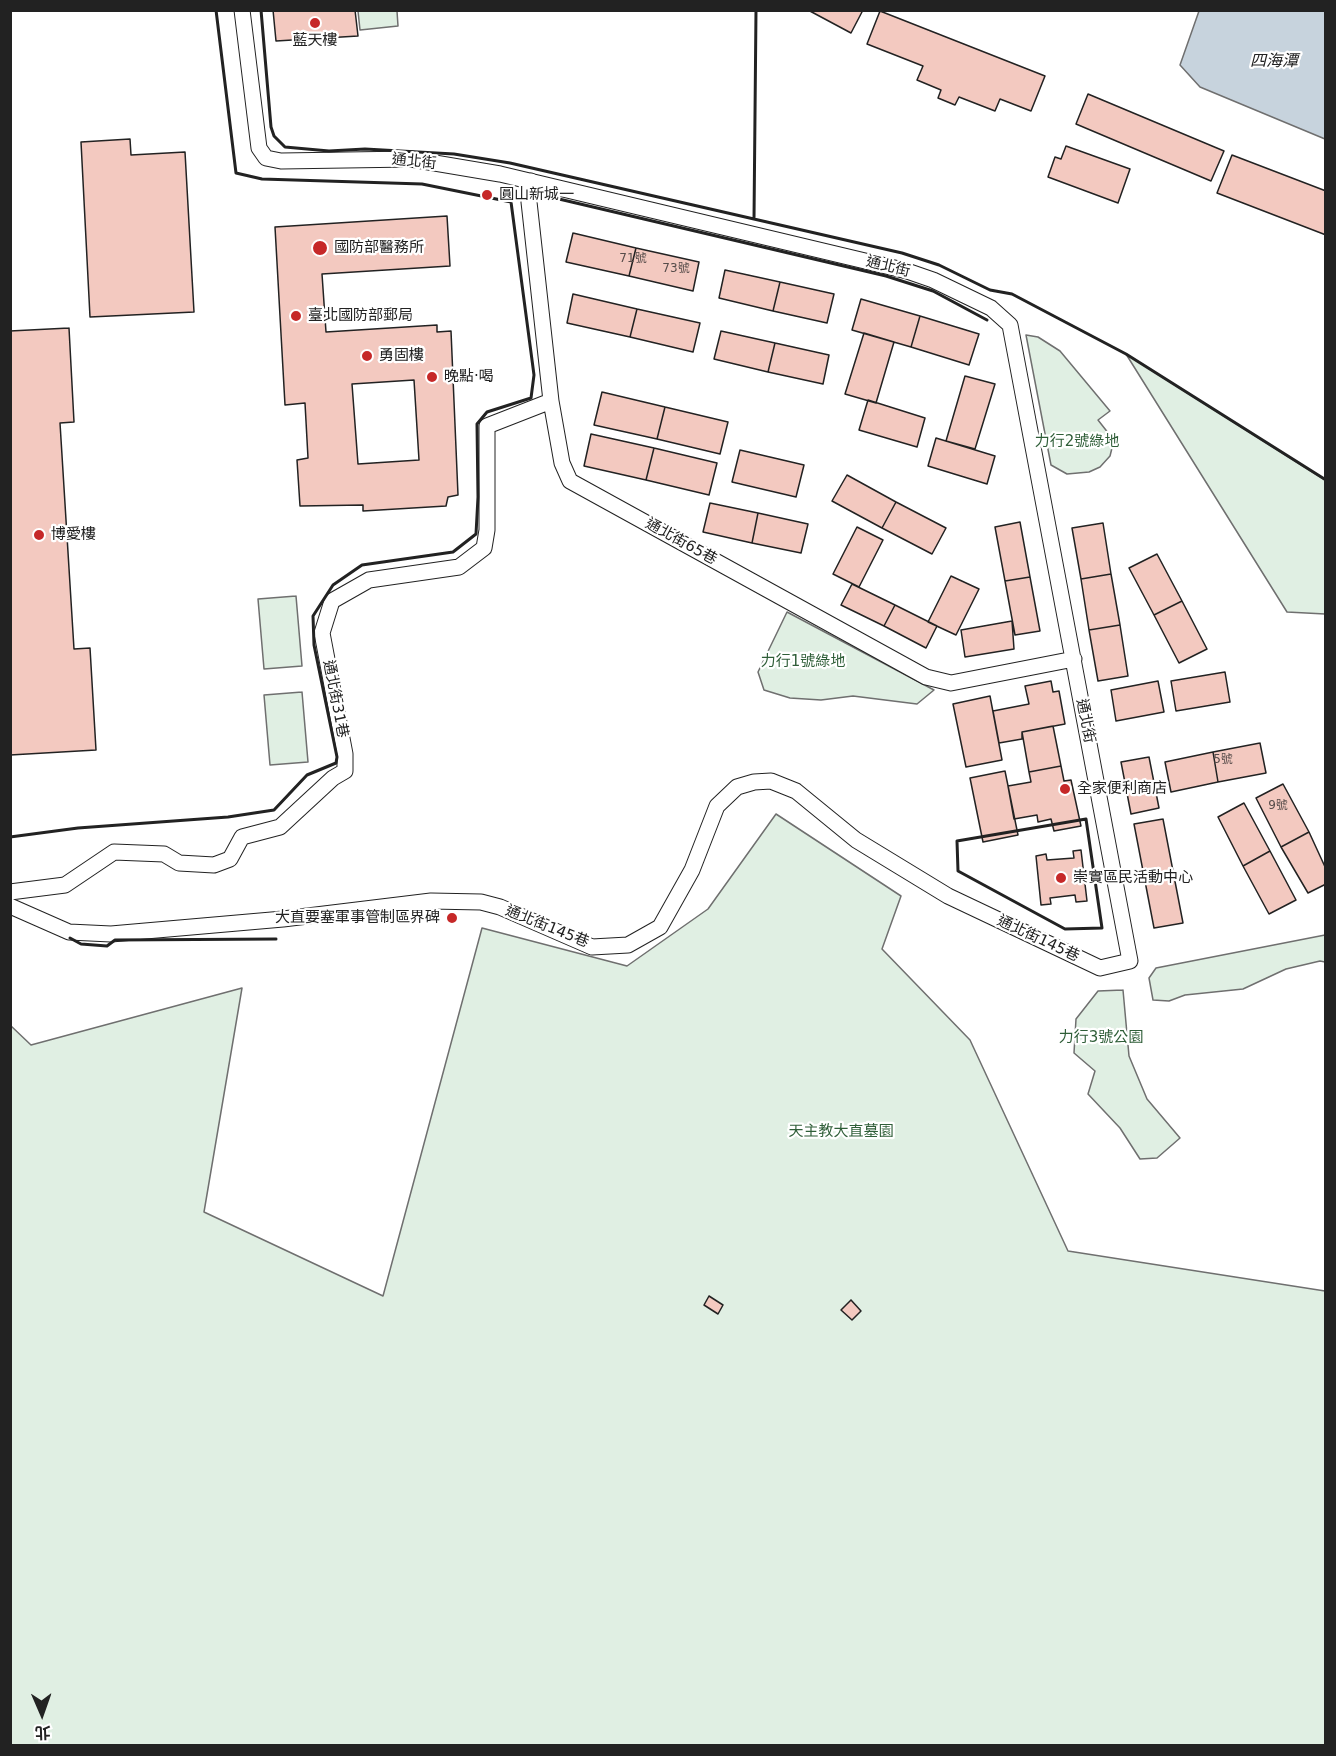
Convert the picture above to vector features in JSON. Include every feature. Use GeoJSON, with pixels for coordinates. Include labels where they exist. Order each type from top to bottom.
{"type":"FeatureCollection","features":[{"type":"Feature","properties":{"kind":"street","name":"通北街"},"geometry":{"type":"LineString","coordinates":[[242,10],[259,148],[266,158],[281,161],[411,159],[531,181],[907,271],[933,280],[991,308],[1010,326],[1130,962]]}},
{"type":"Feature","properties":{"kind":"street","name":"通北街65巷"},"geometry":{"type":"LineString","coordinates":[[531,181],[529,202],[551,401],[562,463],[570,481],[926,677],[951,683],[1074,659]]}},
{"type":"Feature","properties":{"kind":"street","name":"通北街31巷"},"geometry":{"type":"LineString","coordinates":[[10,892],[65,885],[114,852],[164,855],[178,863],[214,865],[231,859],[242,837],[280,827],[333,778],[345,771],[345,754],[322,633],[332,601],[369,580],[459,567],[484,548],[488,530],[487,426],[551,401]]}},
{"type":"Feature","properties":{"kind":"street","name":"通北街145巷"},"geometry":{"type":"LineString","coordinates":[[10,906],[69,932],[111,933],[284,919],[431,901],[481,902],[500,907],[592,947],[628,945],[660,927],[692,870],[717,806],[736,787],[754,782],[771,781],[796,791],[856,840],[948,896],[1100,968],[1130,962]]}},
{"type":"Feature","properties":{"kind":"green space"},"geometry":{"type":"Polygon","coordinates":[[[358,11],[397,11],[398,26],[360,30],[358,11]]]}},
{"type":"Feature","properties":{"kind":"green space","name":"力行2號綠地"},"geometry":{"type":"Polygon","coordinates":[[[1026,335],[1038,337],[1060,351],[1110,411],[1098,420],[1109,434],[1112,448],[1110,456],[1100,467],[1089,472],[1067,474],[1051,465],[1026,335]]]}},
{"type":"Feature","properties":{"kind":"green space"},"geometry":{"type":"Polygon","coordinates":[[[1126,354],[1325,480],[1325,614],[1287,612],[1126,354]]]}},
{"type":"Feature","properties":{"kind":"green space"},"geometry":{"type":"Polygon","coordinates":[[[296,596],[302,666],[264,669],[258,599],[296,596]]]}},
{"type":"Feature","properties":{"kind":"green space","name":"力行1號綠地"},"geometry":{"type":"Polygon","coordinates":[[[787,612],[934,690],[917,704],[853,696],[821,700],[790,698],[764,690],[758,672],[787,612]]]}},
{"type":"Feature","properties":{"kind":"green space"},"geometry":{"type":"Polygon","coordinates":[[[302,692],[308,762],[270,765],[264,695],[302,692]]]}},
{"type":"Feature","properties":{"kind":"green space","name":"天主教大直墓園"},"geometry":{"type":"Polygon","coordinates":[[[776,814],[901,896],[882,949],[970,1040],[1068,1251],[1325,1291],[1325,1745],[11,1745],[10,1025],[31,1045],[242,988],[204,1212],[383,1296],[482,928],[627,966],[708,909],[776,814]]]}},
{"type":"Feature","properties":{"kind":"green space","name":"力行3號公園"},"geometry":{"type":"Polygon","coordinates":[[[1325,935],[1325,962],[1320,961],[1286,969],[1243,989],[1185,995],[1169,1001],[1153,1000],[1149,978],[1156,968],[1325,935]]]}},
{"type":"Feature","properties":{"kind":"green space","name":"力行3號公園"},"geometry":{"type":"Polygon","coordinates":[[[1123,990],[1129,1056],[1147,1099],[1180,1138],[1157,1158],[1140,1159],[1120,1128],[1088,1094],[1095,1071],[1074,1053],[1076,1019],[1098,991],[1123,990]]]}},
{"type":"Feature","properties":{"kind":"water","name":"四海潭"},"geometry":{"type":"Polygon","coordinates":[[[1199,11],[1325,11],[1325,139],[1200,87],[1180,65],[1199,11]]]}},
{"type":"Feature","properties":{"kind":"building","name":"藍天樓"},"geometry":{"type":"Polygon","coordinates":[[[273,10],[355,10],[358,36],[276,41],[273,10]]]}},
{"type":"Feature","properties":{"kind":"building"},"geometry":{"type":"Polygon","coordinates":[[[808,10],[863,10],[851,33],[808,10]]]}},
{"type":"Feature","properties":{"kind":"building"},"geometry":{"type":"Polygon","coordinates":[[[880,11],[1045,76],[1031,111],[1000,99],[995,111],[959,97],[955,105],[938,98],[941,90],[917,80],[923,66],[867,44],[880,11]]]}},
{"type":"Feature","properties":{"kind":"building"},"geometry":{"type":"Polygon","coordinates":[[[1088,94],[1224,151],[1211,181],[1076,124],[1088,94]]]}},
{"type":"Feature","properties":{"kind":"building"},"geometry":{"type":"Polygon","coordinates":[[[130,139],[131,155],[185,152],[194,312],[90,317],[81,142],[130,139]]]}},
{"type":"Feature","properties":{"kind":"building"},"geometry":{"type":"Polygon","coordinates":[[[1066,146],[1130,169],[1118,203],[1048,177],[1055,157],[1061,159],[1066,146]]]}},
{"type":"Feature","properties":{"kind":"building"},"geometry":{"type":"Polygon","coordinates":[[[1232,155],[1326,191],[1326,235],[1217,193],[1232,155]]]}},
{"type":"Feature","properties":{"kind":"building","name":"勇固樓"},"geometry":{"type":"Polygon","coordinates":[[[447,216],[450,266],[322,274],[326,332],[437,325],[437,332],[451,331],[458,495],[448,497],[446,506],[363,511],[363,505],[300,506],[297,460],[308,458],[305,403],[285,405],[275,227],[447,216]],[[414,380],[352,384],[358,464],[419,460],[414,380]]]}},
{"type":"Feature","properties":{"kind":"building"},"geometry":{"type":"Polygon","coordinates":[[[573,233],[636,248],[629,276],[566,262],[573,233]]]}},
{"type":"Feature","properties":{"kind":"building"},"geometry":{"type":"Polygon","coordinates":[[[636,248],[699,262],[693,291],[629,276],[636,248]]]}},
{"type":"Feature","properties":{"kind":"building"},"geometry":{"type":"Polygon","coordinates":[[[725,270],[780,282],[773,311],[719,298],[725,270]]]}},
{"type":"Feature","properties":{"kind":"building"},"geometry":{"type":"Polygon","coordinates":[[[780,282],[834,294],[827,323],[773,311],[780,282]]]}},
{"type":"Feature","properties":{"kind":"building"},"geometry":{"type":"Polygon","coordinates":[[[573,294],[637,309],[630,337],[567,323],[573,294]]]}},
{"type":"Feature","properties":{"kind":"building"},"geometry":{"type":"Polygon","coordinates":[[[861,299],[920,316],[911,347],[852,330],[861,299]]]}},
{"type":"Feature","properties":{"kind":"building"},"geometry":{"type":"Polygon","coordinates":[[[637,309],[700,323],[693,352],[630,337],[637,309]]]}},
{"type":"Feature","properties":{"kind":"building"},"geometry":{"type":"Polygon","coordinates":[[[920,316],[979,334],[969,365],[911,347],[920,316]]]}},
{"type":"Feature","properties":{"kind":"building","name":"博愛樓"},"geometry":{"type":"Polygon","coordinates":[[[69,328],[74,422],[60,423],[74,649],[90,648],[96,750],[10,755],[10,331],[69,328]]]}},
{"type":"Feature","properties":{"kind":"building"},"geometry":{"type":"Polygon","coordinates":[[[721,331],[775,343],[768,372],[714,359],[721,331]]]}},
{"type":"Feature","properties":{"kind":"building"},"geometry":{"type":"Polygon","coordinates":[[[864,333],[894,342],[876,403],[845,394],[864,333]]]}},
{"type":"Feature","properties":{"kind":"building"},"geometry":{"type":"Polygon","coordinates":[[[775,343],[829,355],[823,384],[768,372],[775,343]]]}},
{"type":"Feature","properties":{"kind":"building"},"geometry":{"type":"Polygon","coordinates":[[[965,376],[995,384],[975,449],[946,441],[965,376]]]}},
{"type":"Feature","properties":{"kind":"building"},"geometry":{"type":"Polygon","coordinates":[[[602,392],[665,407],[657,439],[594,425],[602,392]]]}},
{"type":"Feature","properties":{"kind":"building"},"geometry":{"type":"Polygon","coordinates":[[[868,400],[925,418],[917,447],[859,430],[868,400]]]}},
{"type":"Feature","properties":{"kind":"building"},"geometry":{"type":"Polygon","coordinates":[[[665,407],[728,422],[720,454],[657,439],[665,407]]]}},
{"type":"Feature","properties":{"kind":"building"},"geometry":{"type":"Polygon","coordinates":[[[591,434],[654,448],[646,480],[584,466],[591,434]]]}},
{"type":"Feature","properties":{"kind":"building"},"geometry":{"type":"Polygon","coordinates":[[[936,438],[995,456],[987,484],[928,466],[936,438]]]}},
{"type":"Feature","properties":{"kind":"building"},"geometry":{"type":"Polygon","coordinates":[[[654,448],[717,463],[709,495],[646,480],[654,448]]]}},
{"type":"Feature","properties":{"kind":"building"},"geometry":{"type":"Polygon","coordinates":[[[740,450],[804,465],[796,497],[732,482],[740,450]]]}},
{"type":"Feature","properties":{"kind":"building"},"geometry":{"type":"Polygon","coordinates":[[[847,475],[896,502],[882,528],[832,501],[847,475]]]}},
{"type":"Feature","properties":{"kind":"building"},"geometry":{"type":"Polygon","coordinates":[[[896,502],[946,528],[932,554],[882,528],[896,502]]]}},
{"type":"Feature","properties":{"kind":"building"},"geometry":{"type":"Polygon","coordinates":[[[710,503],[758,513],[752,543],[703,532],[710,503]]]}},
{"type":"Feature","properties":{"kind":"building"},"geometry":{"type":"Polygon","coordinates":[[[758,513],[808,524],[801,553],[752,543],[758,513]]]}},
{"type":"Feature","properties":{"kind":"building"},"geometry":{"type":"Polygon","coordinates":[[[1020,522],[1030,577],[1005,581],[995,527],[1020,522]]]}},
{"type":"Feature","properties":{"kind":"building"},"geometry":{"type":"Polygon","coordinates":[[[1103,523],[1111,574],[1081,579],[1072,528],[1103,523]]]}},
{"type":"Feature","properties":{"kind":"building"},"geometry":{"type":"Polygon","coordinates":[[[857,527],[883,540],[859,587],[833,574],[857,527]]]}},
{"type":"Feature","properties":{"kind":"building"},"geometry":{"type":"Polygon","coordinates":[[[1157,554],[1182,601],[1154,615],[1129,568],[1157,554]]]}},
{"type":"Feature","properties":{"kind":"building"},"geometry":{"type":"Polygon","coordinates":[[[1111,574],[1120,625],[1089,630],[1081,579],[1111,574]]]}},
{"type":"Feature","properties":{"kind":"building"},"geometry":{"type":"Polygon","coordinates":[[[951,576],[979,589],[956,635],[928,622],[951,576]]]}},
{"type":"Feature","properties":{"kind":"building"},"geometry":{"type":"Polygon","coordinates":[[[1030,577],[1040,631],[1015,635],[1005,581],[1030,577]]]}},
{"type":"Feature","properties":{"kind":"building"},"geometry":{"type":"Polygon","coordinates":[[[852,584],[895,605],[884,626],[841,605],[852,584]]]}},
{"type":"Feature","properties":{"kind":"building"},"geometry":{"type":"Polygon","coordinates":[[[1182,601],[1207,649],[1179,663],[1154,615],[1182,601]]]}},
{"type":"Feature","properties":{"kind":"building"},"geometry":{"type":"Polygon","coordinates":[[[895,605],[937,626],[926,648],[884,626],[895,605]]]}},
{"type":"Feature","properties":{"kind":"building"},"geometry":{"type":"Polygon","coordinates":[[[1012,621],[1014,649],[965,657],[961,630],[1012,621]]]}},
{"type":"Feature","properties":{"kind":"building"},"geometry":{"type":"Polygon","coordinates":[[[1120,625],[1128,676],[1098,681],[1089,630],[1120,625]]]}},
{"type":"Feature","properties":{"kind":"building"},"geometry":{"type":"Polygon","coordinates":[[[1225,672],[1230,702],[1176,711],[1171,681],[1225,672]]]}},
{"type":"Feature","properties":{"kind":"building"},"geometry":{"type":"Polygon","coordinates":[[[1051,681],[1053,692],[1059,691],[1065,724],[1022,732],[1022,739],[999,743],[993,711],[1029,704],[1025,686],[1051,681]]]}},
{"type":"Feature","properties":{"kind":"building"},"geometry":{"type":"Polygon","coordinates":[[[1158,681],[1164,712],[1116,721],[1111,690],[1158,681]]]}},
{"type":"Feature","properties":{"kind":"building"},"geometry":{"type":"Polygon","coordinates":[[[990,696],[1002,760],[966,767],[953,704],[990,696]]]}},
{"type":"Feature","properties":{"kind":"building"},"geometry":{"type":"Polygon","coordinates":[[[1053,726],[1061,766],[1029,772],[1022,732],[1053,726]]]}},
{"type":"Feature","properties":{"kind":"building"},"geometry":{"type":"Polygon","coordinates":[[[1260,743],[1266,773],[1218,782],[1213,752],[1260,743]]]}},
{"type":"Feature","properties":{"kind":"building"},"geometry":{"type":"Polygon","coordinates":[[[1213,752],[1218,782],[1171,792],[1165,762],[1213,752]]]}},
{"type":"Feature","properties":{"kind":"building"},"geometry":{"type":"Polygon","coordinates":[[[1149,757],[1159,808],[1131,814],[1121,762],[1149,757]]]}},
{"type":"Feature","properties":{"kind":"building"},"geometry":{"type":"Polygon","coordinates":[[[1061,766],[1064,781],[1071,780],[1081,826],[1054,831],[1051,819],[1038,822],[1037,815],[1014,819],[1008,786],[1031,782],[1029,772],[1061,766]]]}},
{"type":"Feature","properties":{"kind":"building"},"geometry":{"type":"Polygon","coordinates":[[[1005,771],[1018,835],[983,842],[970,778],[1005,771]]]}},
{"type":"Feature","properties":{"kind":"building"},"geometry":{"type":"Polygon","coordinates":[[[1283,784],[1309,832],[1281,847],[1256,798],[1283,784]]]}},
{"type":"Feature","properties":{"kind":"building"},"geometry":{"type":"Polygon","coordinates":[[[1244,803],[1270,851],[1243,866],[1218,817],[1244,803]]]}},
{"type":"Feature","properties":{"kind":"building"},"geometry":{"type":"Polygon","coordinates":[[[1163,819],[1173,871],[1144,876],[1134,824],[1163,819]]]}},
{"type":"Feature","properties":{"kind":"building"},"geometry":{"type":"Polygon","coordinates":[[[1309,832],[1326,869],[1326,884],[1308,893],[1281,847],[1309,832]]]}},
{"type":"Feature","properties":{"kind":"building","name":"崇實區民活動中心"},"geometry":{"type":"Polygon","coordinates":[[[1081,850],[1087,901],[1076,902],[1075,895],[1050,898],[1051,904],[1041,905],[1036,856],[1046,854],[1047,860],[1074,858],[1073,851],[1081,850]]]}},
{"type":"Feature","properties":{"kind":"building"},"geometry":{"type":"Polygon","coordinates":[[[1270,851],[1296,900],[1269,914],[1243,866],[1270,851]]]}},
{"type":"Feature","properties":{"kind":"building"},"geometry":{"type":"Polygon","coordinates":[[[1173,871],[1183,923],[1154,928],[1144,876],[1173,871]]]}},
{"type":"Feature","properties":{"kind":"building"},"geometry":{"type":"Polygon","coordinates":[[[709,1296],[723,1305],[718,1314],[704,1305],[709,1296]]]}},
{"type":"Feature","properties":{"kind":"building"},"geometry":{"type":"Polygon","coordinates":[[[851,1300],[861,1311],[852,1320],[841,1310],[851,1300]]]}},
{"type":"Feature","properties":{"kind":"wall"},"geometry":{"type":"LineString","coordinates":[[10,837],[78,828],[228,817],[274,810],[307,775],[336,763],[337,757],[314,645],[313,616],[333,585],[362,565],[453,552],[476,534],[477,424],[487,412],[531,398],[534,375],[511,202],[422,184],[262,179],[236,173],[216,10]]}},
{"type":"Feature","properties":{"kind":"wall"},"geometry":{"type":"LineString","coordinates":[[261,10],[271,127],[274,136],[285,147],[329,151],[365,149],[454,154],[510,163],[902,253],[939,265],[990,290],[1012,294],[1126,354],[1326,480]]}},
{"type":"Feature","properties":{"kind":"wall"},"geometry":{"type":"LineString","coordinates":[[754,219],[756,10]]}},
{"type":"Feature","properties":{"kind":"wall"},"geometry":{"type":"LineString","coordinates":[[559,199],[886,276],[933,291],[987,320]]}},
{"type":"Feature","properties":{"kind":"wall"},"geometry":{"type":"LineString","coordinates":[[1086,819],[1102,928],[1065,929],[958,871],[957,841],[1086,819]]}},
{"type":"Feature","properties":{"kind":"wall"},"geometry":{"type":"LineString","coordinates":[[70,938],[81,944],[107,946],[115,940],[276,939]]}},
{"type":"Feature","properties":{"kind":"place","name":"藍天樓"},"geometry":{"type":"Point","coordinates":[315,23]}},
{"type":"Feature","properties":{"kind":"place","name":"圓山新城一"},"geometry":{"type":"Point","coordinates":[487,195]}},
{"type":"Feature","properties":{"kind":"place","name":"國防部醫務所"},"geometry":{"type":"Point","coordinates":[320,248]}},
{"type":"Feature","properties":{"kind":"place","name":"臺北國防部郵局"},"geometry":{"type":"Point","coordinates":[296,316]}},
{"type":"Feature","properties":{"kind":"place","name":"勇固樓"},"geometry":{"type":"Point","coordinates":[367,356]}},
{"type":"Feature","properties":{"kind":"place","name":"晚點·喝"},"geometry":{"type":"Point","coordinates":[432,377]}},
{"type":"Feature","properties":{"kind":"place","name":"博愛樓"},"geometry":{"type":"Point","coordinates":[39,535]}},
{"type":"Feature","properties":{"kind":"place","name":"全家便利商店"},"geometry":{"type":"Point","coordinates":[1065,789]}},
{"type":"Feature","properties":{"kind":"place","name":"崇實區民活動中心"},"geometry":{"type":"Point","coordinates":[1061,878]}},
{"type":"Feature","properties":{"kind":"place","name":"大直要塞軍事管制區界碑"},"geometry":{"type":"Point","coordinates":[452,918]}}]}
